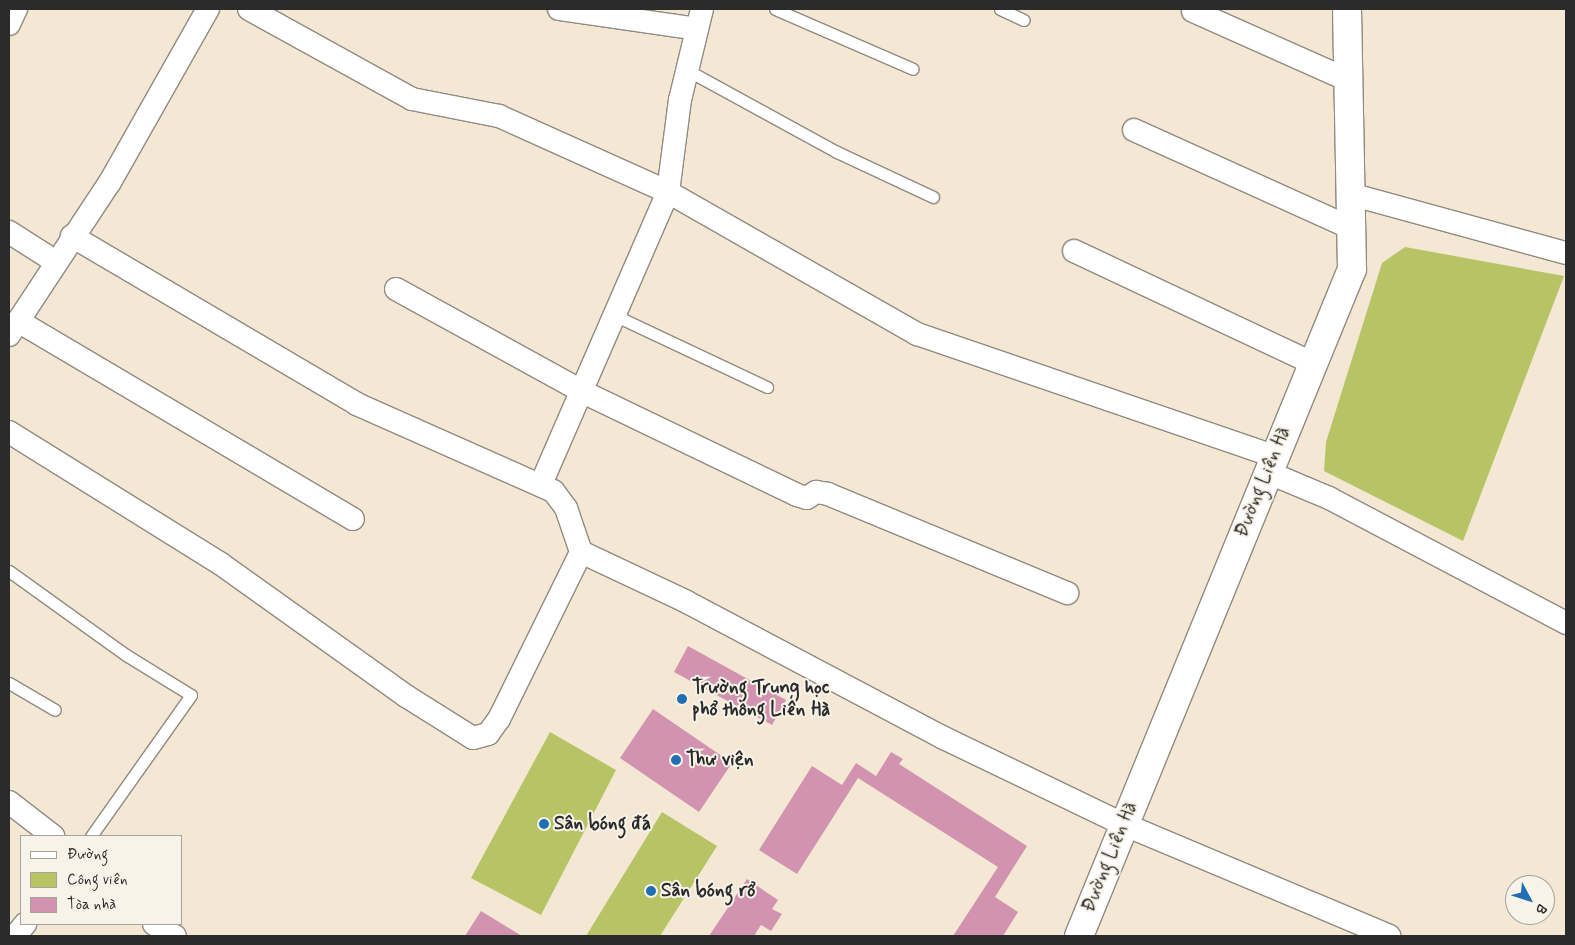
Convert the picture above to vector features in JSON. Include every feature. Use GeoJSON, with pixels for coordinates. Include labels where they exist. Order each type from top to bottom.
{"type":"FeatureCollection","features":[{"type":"Feature","properties":{"kind":"main road","name":"Đường Liên Hà"},"geometry":{"type":"LineString","coordinates":[[1078,936],[1270,464],[1352,269],[1347,9]]}},
{"type":"Feature","properties":{"kind":"street"},"geometry":{"type":"LineString","coordinates":[[9,24],[16,9]]}},
{"type":"Feature","properties":{"kind":"street"},"geometry":{"type":"LineString","coordinates":[[208,9],[110,182],[72,236],[13,328],[353,519]]}},
{"type":"Feature","properties":{"kind":"street"},"geometry":{"type":"LineString","coordinates":[[249,9],[412,99],[499,116],[668,192],[917,334],[1270,464],[1329,498],[1566,623]]}},
{"type":"Feature","properties":{"kind":"street"},"geometry":{"type":"LineString","coordinates":[[541,484],[584,392],[668,192],[687,70],[700,19],[559,9]]}},
{"type":"Feature","properties":{"kind":"street"},"geometry":{"type":"LineString","coordinates":[[1193,11],[1348,80]]}},
{"type":"Feature","properties":{"kind":"street"},"geometry":{"type":"LineString","coordinates":[[1134,130],[1352,228]]}},
{"type":"Feature","properties":{"kind":"street"},"geometry":{"type":"LineString","coordinates":[[1350,194],[1566,253]]}},
{"type":"Feature","properties":{"kind":"street"},"geometry":{"type":"LineString","coordinates":[[9,232],[56,262]]}},
{"type":"Feature","properties":{"kind":"street"},"geometry":{"type":"LineString","coordinates":[[9,432],[220,564],[406,696],[473,738],[488,734],[500,719],[581,552],[566,508],[541,484],[357,404],[72,236]]}},
{"type":"Feature","properties":{"kind":"street"},"geometry":{"type":"LineString","coordinates":[[1074,251],[1312,364]]}},
{"type":"Feature","properties":{"kind":"street"},"geometry":{"type":"LineString","coordinates":[[396,288],[584,392],[798,495],[807,498],[816,492],[828,494],[1067,593]]}},
{"type":"Feature","properties":{"kind":"street"},"geometry":{"type":"LineString","coordinates":[[581,552],[685,601],[944,738],[1123,824],[1357,930],[1389,936]]}},
{"type":"Feature","properties":{"kind":"street"},"geometry":{"type":"LineString","coordinates":[[9,802],[52,835]]}},
{"type":"Feature","properties":{"kind":"street"},"geometry":{"type":"LineString","coordinates":[[15,936],[24,925]]}},
{"type":"Feature","properties":{"kind":"street"},"geometry":{"type":"LineString","coordinates":[[156,925],[174,936]]}},
{"type":"Feature","properties":{"kind":"lane"},"geometry":{"type":"LineString","coordinates":[[775,9],[914,69]]}},
{"type":"Feature","properties":{"kind":"lane"},"geometry":{"type":"LineString","coordinates":[[1000,9],[1024,20]]}},
{"type":"Feature","properties":{"kind":"lane"},"geometry":{"type":"LineString","coordinates":[[687,70],[932,197]]}},
{"type":"Feature","properties":{"kind":"lane"},"geometry":{"type":"LineString","coordinates":[[616,316],[767,387]]}},
{"type":"Feature","properties":{"kind":"lane"},"geometry":{"type":"LineString","coordinates":[[9,571],[126,655],[191,695],[92,835]]}},
{"type":"Feature","properties":{"kind":"lane"},"geometry":{"type":"LineString","coordinates":[[9,683],[55,710]]}},
{"type":"Feature","properties":{"kind":"green space"},"geometry":{"type":"Polygon","coordinates":[[[1405,247],[1564,276],[1463,541],[1324,471],[1326,442],[1382,263],[1405,247]]]}},
{"type":"Feature","properties":{"kind":"green space","name":"Sân bóng đá"},"geometry":{"type":"Polygon","coordinates":[[[550,732],[616,770],[541,915],[471,878],[550,732]]]}},
{"type":"Feature","properties":{"kind":"green space","name":"Sân bóng rổ"},"geometry":{"type":"Polygon","coordinates":[[[662,812],[717,846],[660,936],[586,936],[662,812]]]}},
{"type":"Feature","properties":{"kind":"building"},"geometry":{"type":"Polygon","coordinates":[[[688,646],[786,700],[772,725],[674,672],[688,646]]]}},
{"type":"Feature","properties":{"kind":"building","name":"Thư viện"},"geometry":{"type":"Polygon","coordinates":[[[653,709],[732,763],[699,812],[620,758],[653,709]]]}},
{"type":"Feature","properties":{"kind":"building"},"geometry":{"type":"Polygon","coordinates":[[[891,752],[903,759],[899,764],[1027,846],[995,897],[1018,912],[1003,936],[953,936],[998,867],[858,778],[797,874],[759,850],[812,766],[842,785],[856,763],[876,776],[891,752]]]}},
{"type":"Feature","properties":{"kind":"building"},"geometry":{"type":"Polygon","coordinates":[[[747,879],[778,900],[772,909],[782,914],[771,931],[761,925],[754,936],[709,936],[747,879]]]}},
{"type":"Feature","properties":{"kind":"building"},"geometry":{"type":"Polygon","coordinates":[[[481,911],[522,936],[465,936],[481,911]]]}},
{"type":"Feature","properties":{"kind":"place","name":"Trường Trung học phổ thông Liên Hà"},"geometry":{"type":"Point","coordinates":[682,699]}},
{"type":"Feature","properties":{"kind":"place","name":"Thư viện"},"geometry":{"type":"Point","coordinates":[676,760]}},
{"type":"Feature","properties":{"kind":"place","name":"Sân bóng đá"},"geometry":{"type":"Point","coordinates":[544,824]}},
{"type":"Feature","properties":{"kind":"place","name":"Sân bóng rổ"},"geometry":{"type":"Point","coordinates":[651,891]}}]}
